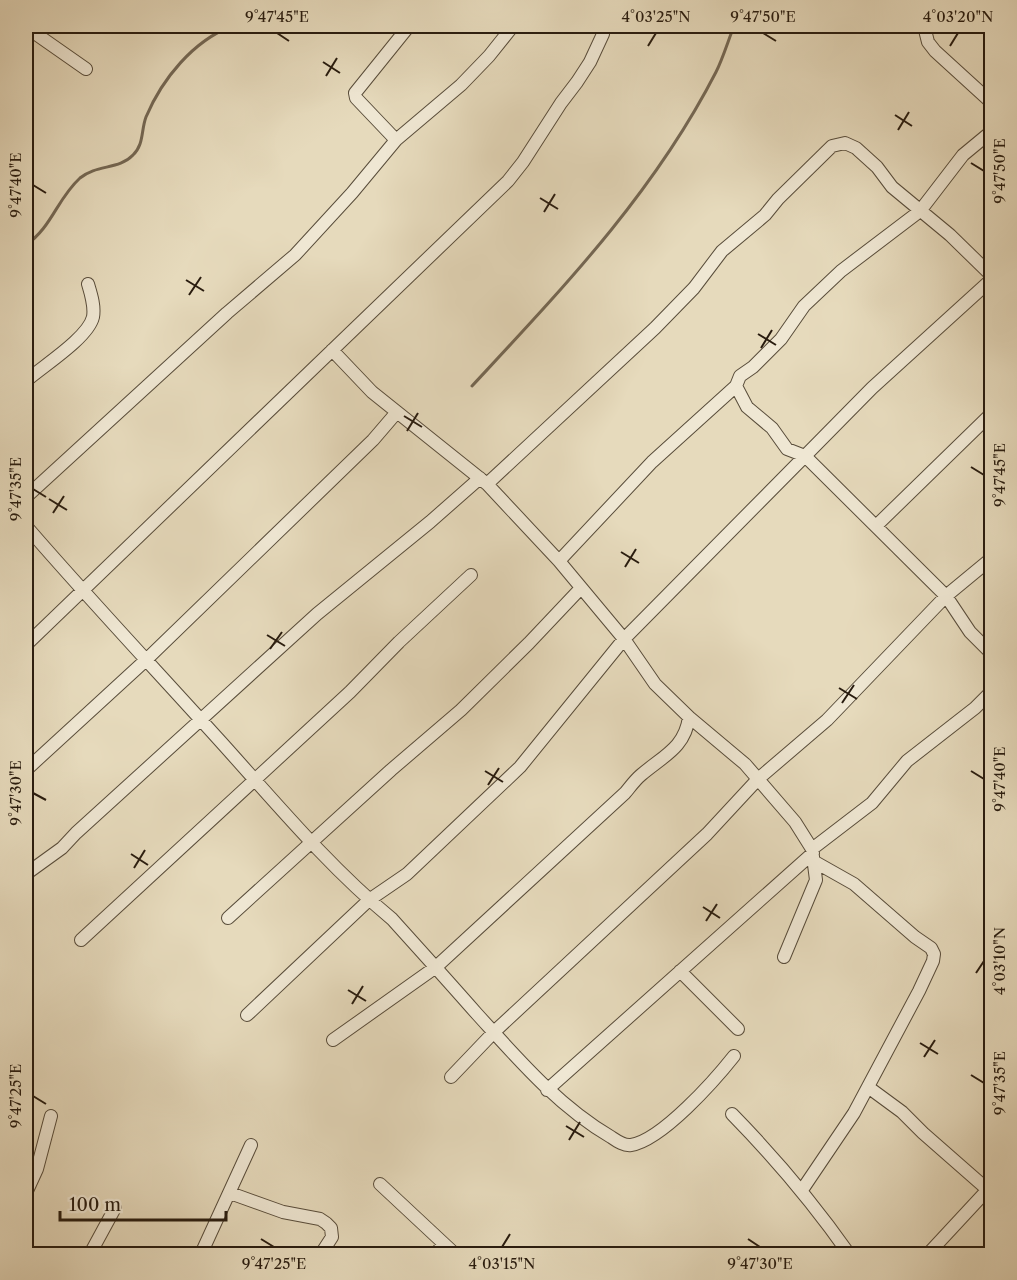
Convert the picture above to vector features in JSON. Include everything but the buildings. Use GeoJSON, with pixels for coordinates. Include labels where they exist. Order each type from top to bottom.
{"type":"FeatureCollection","features":[{"type":"Feature","properties":{"kind":"street"},"geometry":{"type":"LineString","coordinates":[[396,140],[356,98],[354,93],[409,26]]}},
{"type":"Feature","properties":{"kind":"street"},"geometry":{"type":"LineString","coordinates":[[26,497],[227,313],[294,255],[339,208],[396,140],[461,85],[489,56],[513,26]]}},
{"type":"Feature","properties":{"kind":"street"},"geometry":{"type":"LineString","coordinates":[[924,26],[928,42],[935,51],[992,103]]}},
{"type":"Feature","properties":{"kind":"street"},"geometry":{"type":"LineString","coordinates":[[26,27],[86,69]]}},
{"type":"Feature","properties":{"kind":"street"},"geometry":{"type":"LineString","coordinates":[[26,645],[508,181],[578,82],[603,34]]}},
{"type":"Feature","properties":{"kind":"street"},"geometry":{"type":"LineString","coordinates":[[559,561],[652,462],[736,386],[740,376],[753,367],[781,339],[804,306],[841,271],[920,211],[963,155],[992,130]]}},
{"type":"Feature","properties":{"kind":"street"},"geometry":{"type":"LineString","coordinates":[[26,874],[62,848],[317,614],[484,481],[656,328],[694,288],[722,251],[765,215],[778,199],[832,146],[845,143],[856,148],[877,167],[892,187],[950,235],[992,277],[872,388],[624,639],[520,767],[407,874],[369,900],[247,1015]]}},
{"type":"Feature","properties":{"kind":"street"},"geometry":{"type":"LineString","coordinates":[[26,381],[85,331],[93,317],[93,303],[88,284]]}},
{"type":"Feature","properties":{"kind":"street"},"geometry":{"type":"LineString","coordinates":[[332,350],[372,392],[484,481],[559,561],[624,639],[655,684],[689,717],[745,764],[795,822],[813,855],[816,880],[784,957]]}},
{"type":"Feature","properties":{"kind":"street"},"geometry":{"type":"LineString","coordinates":[[736,386],[747,407],[772,428],[787,449],[805,456],[946,596],[970,632],[992,654]]}},
{"type":"Feature","properties":{"kind":"street"},"geometry":{"type":"LineString","coordinates":[[26,770],[147,659],[373,440],[397,412]]}},
{"type":"Feature","properties":{"kind":"street"},"geometry":{"type":"LineString","coordinates":[[877,525],[992,413]]}},
{"type":"Feature","properties":{"kind":"street"},"geometry":{"type":"LineString","coordinates":[[26,526],[82,591],[313,842],[369,900],[392,918],[547,1090],[586,1123],[624,1144],[632,1145],[665,1126],[690,1105],[710,1087],[734,1056]]}},
{"type":"Feature","properties":{"kind":"street"},"geometry":{"type":"LineString","coordinates":[[451,1077],[494,1032],[707,834],[758,779],[826,720],[946,596],[992,558]]}},
{"type":"Feature","properties":{"kind":"street"},"geometry":{"type":"LineString","coordinates":[[81,940],[256,780],[471,574]]}},
{"type":"Feature","properties":{"kind":"street"},"geometry":{"type":"LineString","coordinates":[[228,918],[490,682],[581,588]]}},
{"type":"Feature","properties":{"kind":"street"},"geometry":{"type":"LineString","coordinates":[[547,1090],[872,803],[907,761],[975,708],[992,691]]}},
{"type":"Feature","properties":{"kind":"street"},"geometry":{"type":"LineString","coordinates":[[333,1040],[436,967],[640,777],[677,747],[687,731],[689,717]]}},
{"type":"Feature","properties":{"kind":"street"},"geometry":{"type":"LineString","coordinates":[[802,1190],[854,1113],[919,991],[934,954],[931,948],[901,926],[854,884],[813,855]]}},
{"type":"Feature","properties":{"kind":"street"},"geometry":{"type":"LineString","coordinates":[[680,971],[738,1029]]}},
{"type":"Feature","properties":{"kind":"street"},"geometry":{"type":"LineString","coordinates":[[868,1087],[895,1106],[990,1187],[928,1254]]}},
{"type":"Feature","properties":{"kind":"street"},"geometry":{"type":"LineString","coordinates":[[732,1114],[802,1190],[849,1254]]}},
{"type":"Feature","properties":{"kind":"street"},"geometry":{"type":"LineString","coordinates":[[26,1193],[37,1168],[51,1116]]}},
{"type":"Feature","properties":{"kind":"street"},"geometry":{"type":"LineString","coordinates":[[201,1254],[251,1145]]}},
{"type":"Feature","properties":{"kind":"street"},"geometry":{"type":"LineString","coordinates":[[380,1184],[439,1249],[455,1254]]}},
{"type":"Feature","properties":{"kind":"street"},"geometry":{"type":"LineString","coordinates":[[230,1193],[256,1204],[320,1219],[326,1223],[331,1228],[332,1237],[321,1254]]}},
{"type":"Feature","properties":{"kind":"street"},"geometry":{"type":"LineString","coordinates":[[90,1254],[115,1208]]}},
{"type":"Feature","properties":{"kind":"waterway"},"geometry":{"type":"LineString","coordinates":[[26,245],[42,230],[80,178],[93,171],[121,163],[137,151],[146,117],[170,75],[204,41],[232,26]]}},
{"type":"Feature","properties":{"kind":"waterway"},"geometry":{"type":"LineString","coordinates":[[472,386],[540,313],[636,199],[665,158],[716,72],[734,26]]}}]}
